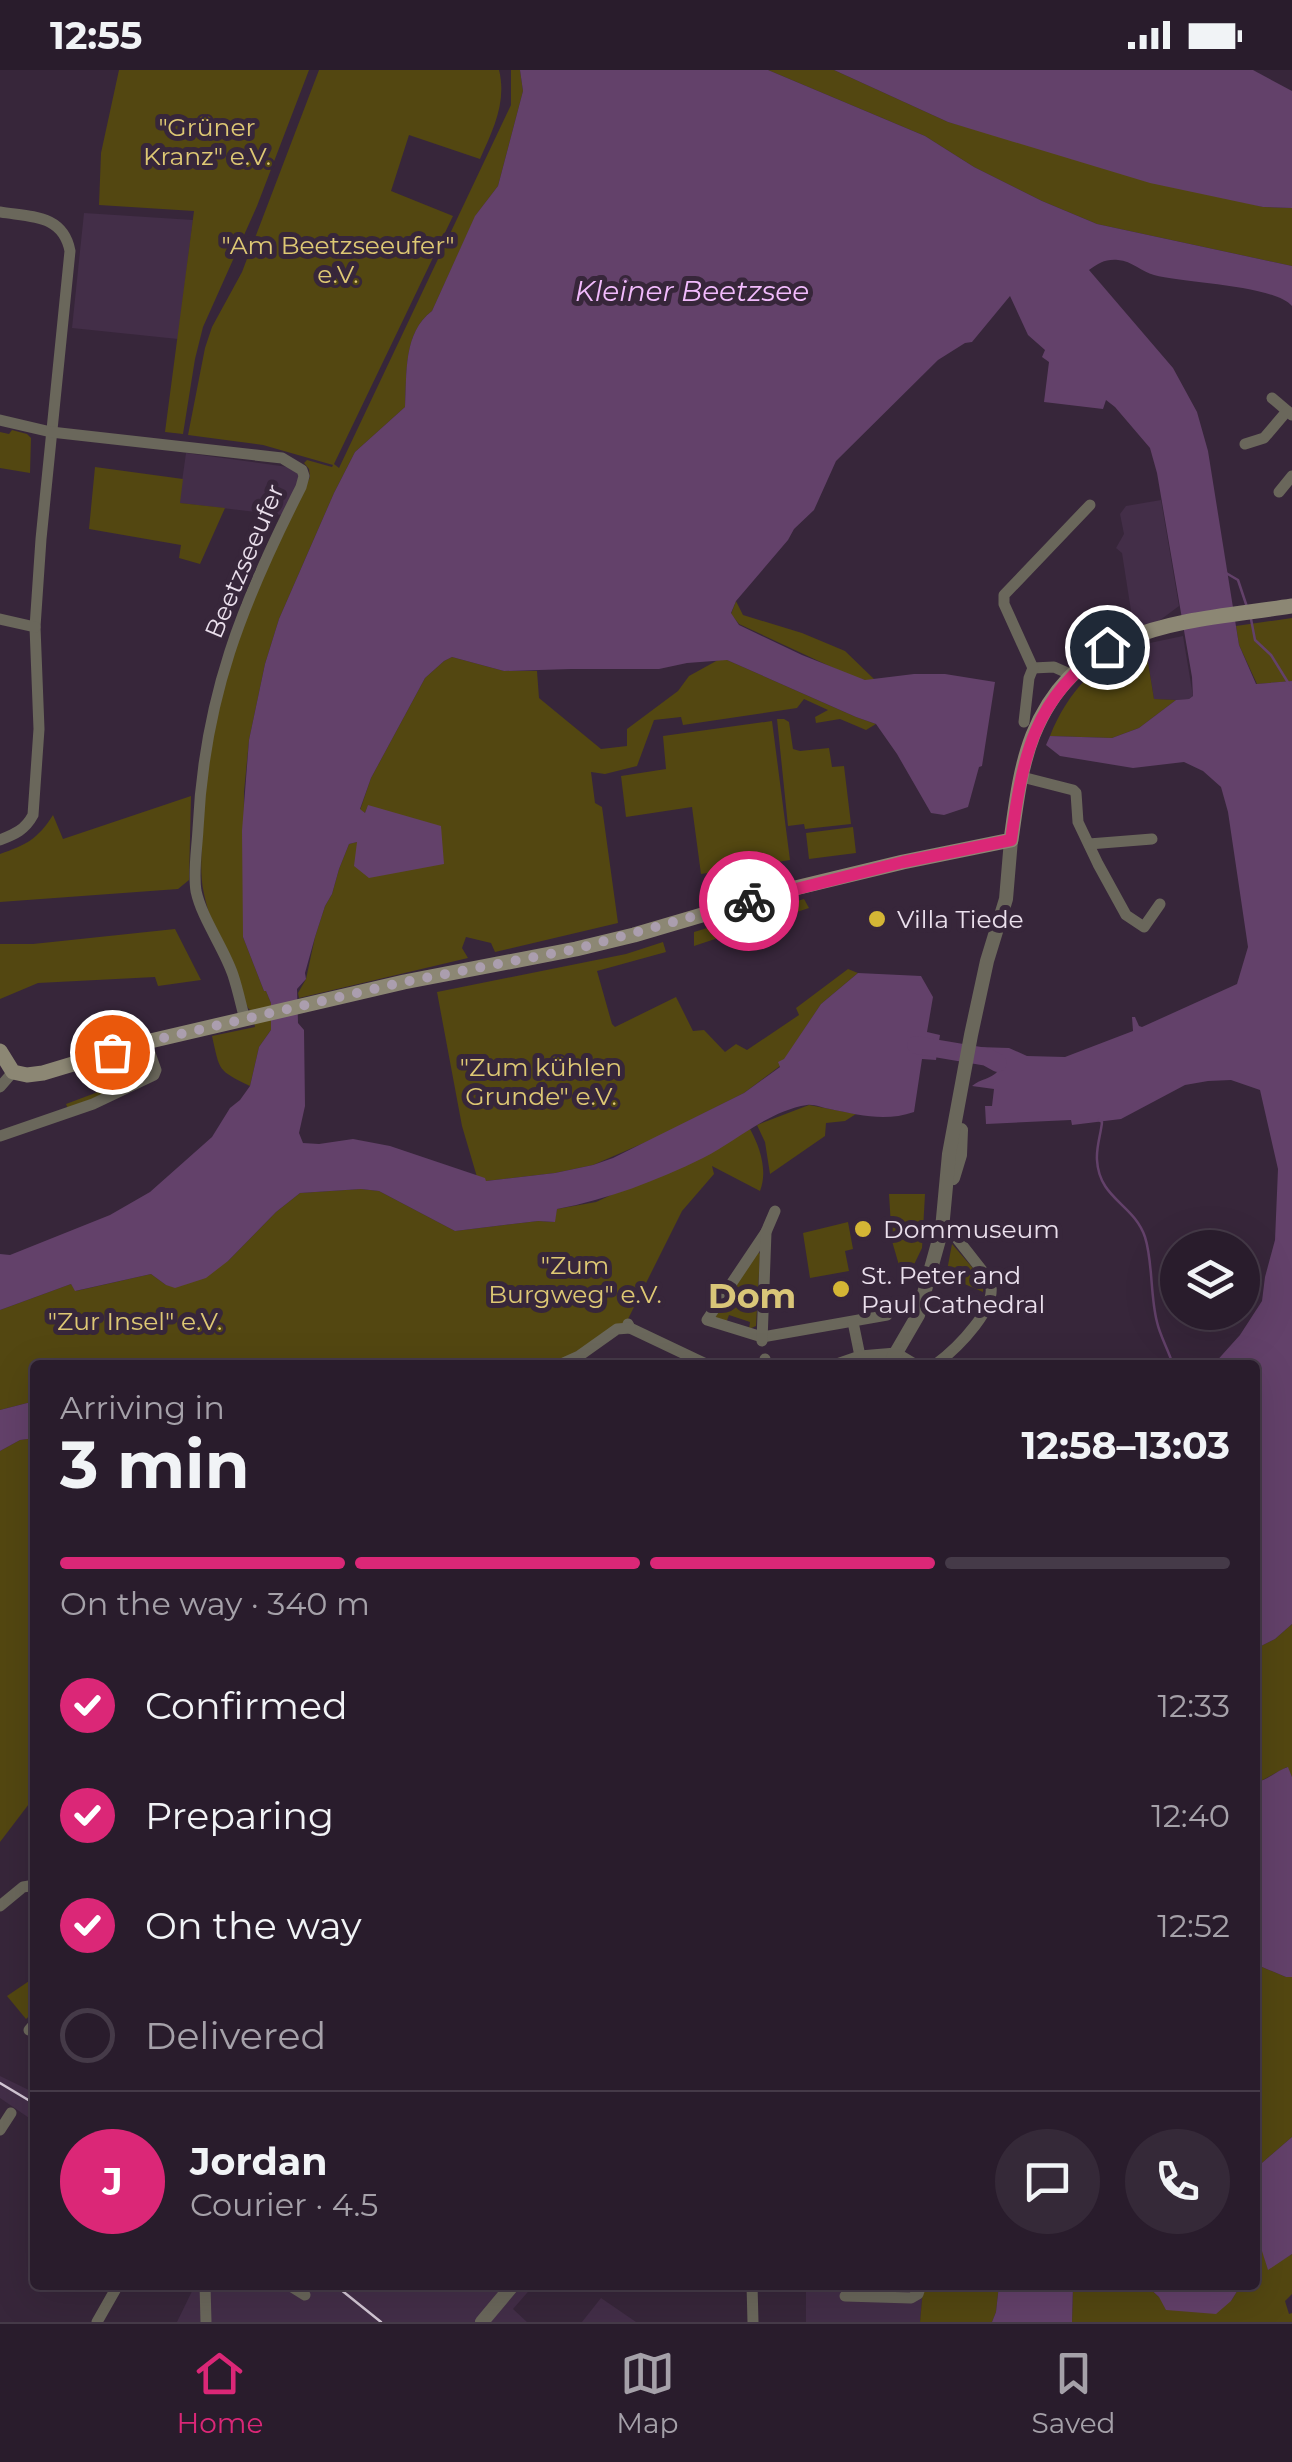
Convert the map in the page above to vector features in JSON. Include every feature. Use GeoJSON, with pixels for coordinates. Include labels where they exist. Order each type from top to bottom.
{"type":"FeatureCollection","features":[{"type":"Feature","properties":{"kind":"main road"},"geometry":{"type":"LineString","coordinates":[[0,1052],[14,1072],[26,1076],[44,1073],[146,1042],[404,982],[576,949],[787,890],[1011,840],[1034,732],[1049,704],[1072,675],[1107,647],[1135,635],[1292,606]]}},
{"type":"Feature","properties":{"kind":"street"},"geometry":{"type":"LineString","coordinates":[[0,212],[52,222],[61,228],[68,242],[70,262],[35,627],[39,730],[33,816],[27,826],[0,840]]}},
{"type":"Feature","properties":{"kind":"street"},"geometry":{"type":"LineString","coordinates":[[1245,444],[1264,438],[1290,413],[1272,398]]}},
{"type":"Feature","properties":{"kind":"street"},"geometry":{"type":"LineString","coordinates":[[0,420],[51,432]]}},
{"type":"Feature","properties":{"kind":"street","name":"Beetzseeufer"},"geometry":{"type":"LineString","coordinates":[[51,432],[282,458],[302,470],[301,487],[258,574],[234,636],[206,738],[199,799],[196,892],[249,1019]]}},
{"type":"Feature","properties":{"kind":"street"},"geometry":{"type":"LineString","coordinates":[[1279,492],[1292,476]]}},
{"type":"Feature","properties":{"kind":"street"},"geometry":{"type":"LineString","coordinates":[[1034,668],[1004,604],[1004,596],[1090,505]]}},
{"type":"Feature","properties":{"kind":"street"},"geometry":{"type":"LineString","coordinates":[[0,619],[35,627]]}},
{"type":"Feature","properties":{"kind":"street"},"geometry":{"type":"LineString","coordinates":[[1034,668],[1054,667],[1072,675]]}},
{"type":"Feature","properties":{"kind":"street"},"geometry":{"type":"LineString","coordinates":[[1024,722],[1029,678],[1034,668]]}},
{"type":"Feature","properties":{"kind":"street"},"geometry":{"type":"LineString","coordinates":[[1022,777],[1076,793],[1078,822],[1126,915],[1144,927],[1160,904]]}},
{"type":"Feature","properties":{"kind":"street"},"geometry":{"type":"LineString","coordinates":[[1089,844],[1152,839]]}},
{"type":"Feature","properties":{"kind":"street"},"geometry":{"type":"LineString","coordinates":[[848,1360],[860,1356],[892,1359],[918,1315],[942,1228],[949,1154],[987,961],[1006,898],[1011,840]]}},
{"type":"Feature","properties":{"kind":"street"},"geometry":{"type":"LineString","coordinates":[[0,1136],[93,1104],[154,1074],[146,1042]]}},
{"type":"Feature","properties":{"kind":"street"},"geometry":{"type":"LineString","coordinates":[[0,1087],[14,1072]]}},
{"type":"Feature","properties":{"kind":"street"},"geometry":{"type":"LineString","coordinates":[[776,1210],[766,1232],[707,1320],[762,1339],[886,1315]]}},
{"type":"Feature","properties":{"kind":"street"},"geometry":{"type":"LineString","coordinates":[[942,1228],[955,1236],[992,1286],[990,1301],[968,1334],[942,1360]]}},
{"type":"Feature","properties":{"kind":"street"},"geometry":{"type":"LineString","coordinates":[[762,1339],[766,1232]]}},
{"type":"Feature","properties":{"kind":"street"},"geometry":{"type":"LineString","coordinates":[[853,1322],[860,1356]]}},
{"type":"Feature","properties":{"kind":"street"},"geometry":{"type":"LineString","coordinates":[[569,1360],[616,1329],[629,1326],[698,1360]]}},
{"type":"Feature","properties":{"kind":"street"},"geometry":{"type":"LineString","coordinates":[[0,1906],[30,1886]]}},
{"type":"Feature","properties":{"kind":"street"},"geometry":{"type":"LineString","coordinates":[[0,2130],[11,2113]]}},
{"type":"Feature","properties":{"kind":"street"},"geometry":{"type":"LineString","coordinates":[[97,2322],[115,2290]]}},
{"type":"Feature","properties":{"kind":"street"},"geometry":{"type":"LineString","coordinates":[[205,2290],[206,2322]]}},
{"type":"Feature","properties":{"kind":"street"},"geometry":{"type":"LineString","coordinates":[[297,2290],[305,2295]]}},
{"type":"Feature","properties":{"kind":"street"},"geometry":{"type":"LineString","coordinates":[[482,2322],[509,2290]]}},
{"type":"Feature","properties":{"kind":"street"},"geometry":{"type":"LineString","coordinates":[[752,2290],[753,2322]]}},
{"type":"Feature","properties":{"kind":"street"},"geometry":{"type":"LineString","coordinates":[[845,2296],[912,2298],[919,2290]]}},
{"type":"Feature","properties":{"kind":"shaded area"},"geometry":{"type":"Polygon","coordinates":[[[84,213],[193,220],[178,339],[72,328],[84,213]]]}},
{"type":"Feature","properties":{"kind":"shaded area"},"geometry":{"type":"Polygon","coordinates":[[[186,453],[288,467],[297,471],[300,481],[282,515],[179,503],[186,453]]]}},
{"type":"Feature","properties":{"kind":"shaded area"},"geometry":{"type":"Polygon","coordinates":[[[1161,500],[1179,606],[1156,623],[1134,630],[1122,553],[1116,548],[1124,534],[1120,514],[1126,506],[1161,500]]]}},
{"type":"Feature","properties":{"kind":"shaded area"},"geometry":{"type":"Polygon","coordinates":[[[1183,636],[1193,696],[1154,699],[1145,644],[1183,636]]]}},
{"type":"Feature","properties":{"kind":"shaded area"},"geometry":{"type":"Polygon","coordinates":[[[0,2076],[30,2091],[30,2119],[0,2098],[0,2076]]]}},
{"type":"Feature","properties":{"kind":"shaded area"},"geometry":{"type":"Polygon","coordinates":[[[193,2290],[530,2290],[513,2309],[527,2322],[177,2322],[193,2290]]]}},
{"type":"Feature","properties":{"kind":"shaded area"},"geometry":{"type":"Polygon","coordinates":[[[806,2290],[923,2290],[920,2322],[806,2322],[806,2290]]]}},
{"type":"Feature","properties":{"kind":"shaded area"},"geometry":{"type":"Polygon","coordinates":[[[601,2298],[636,2322],[582,2322],[601,2298]]]}},
{"type":"Feature","properties":{"kind":"green space","name":"\"Grüner Kranz\" e.V."},"geometry":{"type":"Polygon","coordinates":[[[119,70],[309,70],[257,206],[203,327],[183,434],[165,432],[194,211],[99,205],[101,153],[119,70]]]}},
{"type":"Feature","properties":{"kind":"green space","name":"\"Am Beetzseeufer\" e.V."},"geometry":{"type":"Polygon","coordinates":[[[319,70],[499,70],[501,82],[497,116],[480,159],[409,135],[391,191],[453,216],[334,464],[339,468],[511,105],[511,70],[520,70],[523,91],[498,186],[476,215],[432,311],[411,342],[405,407],[355,452],[279,619],[265,664],[249,740],[244,792],[243,937],[271,1003],[271,1030],[259,1047],[250,1086],[222,1068],[212,1036],[255,1027],[252,1012],[217,937],[204,894],[201,860],[206,778],[231,661],[253,597],[310,477],[304,463],[307,460],[333,465],[263,445],[188,435],[212,327],[242,272],[319,70]]]}},
{"type":"Feature","properties":{"kind":"green space"},"geometry":{"type":"Polygon","coordinates":[[[768,70],[834,70],[948,122],[1263,207],[1292,208],[1292,266],[1097,224],[974,167],[925,136],[768,70]]]}},
{"type":"Feature","properties":{"kind":"green space"},"geometry":{"type":"Polygon","coordinates":[[[12,430],[31,438],[30,473],[0,468],[0,432],[9,434],[12,430]]]}},
{"type":"Feature","properties":{"kind":"green space"},"geometry":{"type":"Polygon","coordinates":[[[95,467],[183,479],[180,503],[225,508],[200,564],[179,558],[181,545],[89,529],[95,467]]]}},
{"type":"Feature","properties":{"kind":"green space"},"geometry":{"type":"Polygon","coordinates":[[[736,601],[743,615],[845,651],[875,680],[853,677],[739,624],[731,614],[736,601]]]}},
{"type":"Feature","properties":{"kind":"green space"},"geometry":{"type":"Polygon","coordinates":[[[1292,618],[1292,681],[1257,684],[1239,645],[1236,626],[1292,618]]]}},
{"type":"Feature","properties":{"kind":"green space"},"geometry":{"type":"Polygon","coordinates":[[[1145,644],[1154,699],[1176,700],[1139,728],[1112,738],[1050,736],[1066,705],[1087,678],[1113,657],[1145,644]]]}},
{"type":"Feature","properties":{"kind":"green space"},"geometry":{"type":"Polygon","coordinates":[[[452,657],[504,671],[537,671],[539,698],[601,749],[627,746],[627,729],[678,691],[689,676],[718,660],[727,660],[876,724],[866,730],[840,719],[816,723],[815,717],[828,710],[804,699],[797,708],[683,725],[681,717],[654,720],[637,766],[605,774],[591,772],[595,803],[602,807],[618,923],[495,952],[491,943],[466,937],[462,948],[468,958],[299,998],[325,906],[349,844],[357,842],[368,805],[365,813],[360,810],[371,778],[425,678],[452,657]]]}},
{"type":"Feature","properties":{"kind":"green space"},"geometry":{"type":"Polygon","coordinates":[[[777,719],[789,722],[793,749],[829,748],[832,767],[844,766],[851,824],[805,829],[804,824],[788,826],[777,719]]]}},
{"type":"Feature","properties":{"kind":"green space"},"geometry":{"type":"Polygon","coordinates":[[[772,721],[790,860],[701,874],[692,807],[626,817],[621,776],[666,769],[663,736],[772,721]]]}},
{"type":"Feature","properties":{"kind":"green space"},"geometry":{"type":"Polygon","coordinates":[[[191,796],[189,880],[178,889],[0,902],[0,854],[31,840],[53,815],[63,839],[191,796]]]}},
{"type":"Feature","properties":{"kind":"green space"},"geometry":{"type":"Polygon","coordinates":[[[853,827],[856,853],[809,859],[806,833],[853,827]]]}},
{"type":"Feature","properties":{"kind":"green space"},"geometry":{"type":"Polygon","coordinates":[[[804,899],[809,908],[694,946],[694,932],[804,899]]]}},
{"type":"Feature","properties":{"kind":"green space"},"geometry":{"type":"Polygon","coordinates":[[[175,929],[201,980],[158,986],[155,977],[38,983],[0,999],[0,944],[175,929]]]}},
{"type":"Feature","properties":{"kind":"green space","name":"\"Zum kühlen Grunde\" e.V."},"geometry":{"type":"Polygon","coordinates":[[[663,942],[666,952],[597,971],[612,1024],[615,1027],[676,997],[693,1031],[704,1030],[725,1052],[736,1044],[747,1050],[799,1015],[796,1008],[848,969],[858,973],[821,1004],[780,1066],[744,1093],[593,1165],[486,1181],[477,1177],[462,1126],[437,992],[626,954],[663,942]]]}},
{"type":"Feature","properties":{"kind":"green space"},"geometry":{"type":"Polygon","coordinates":[[[145,1051],[151,1070],[146,1074],[142,1067],[103,1085],[106,1093],[68,1109],[66,1104],[98,1092],[90,1070],[145,1051]]]}},
{"type":"Feature","properties":{"kind":"green space"},"geometry":{"type":"Polygon","coordinates":[[[809,1105],[856,1114],[845,1121],[826,1123],[825,1136],[770,1174],[765,1142],[757,1125],[809,1105]]]}},
{"type":"Feature","properties":{"kind":"green space"},"geometry":{"type":"Polygon","coordinates":[[[750,1129],[762,1159],[760,1191],[712,1166],[714,1174],[682,1211],[627,1321],[562,1360],[30,1360],[30,1402],[0,1410],[0,1310],[71,1284],[76,1291],[151,1274],[166,1285],[228,1261],[300,1193],[379,1191],[455,1231],[554,1222],[557,1209],[596,1202],[750,1129]]]}},
{"type":"Feature","properties":{"kind":"green space"},"geometry":{"type":"Polygon","coordinates":[[[889,1194],[925,1194],[922,1248],[907,1279],[903,1279],[892,1241],[889,1194]]]}},
{"type":"Feature","properties":{"kind":"green space"},"geometry":{"type":"Polygon","coordinates":[[[848,1222],[853,1249],[845,1251],[849,1271],[810,1278],[803,1233],[848,1222]]]}},
{"type":"Feature","properties":{"kind":"green space"},"geometry":{"type":"Polygon","coordinates":[[[952,1244],[984,1281],[983,1292],[946,1276],[952,1244]]]}},
{"type":"Feature","properties":{"kind":"green space"},"geometry":{"type":"Polygon","coordinates":[[[758,1252],[756,1326],[749,1329],[750,1322],[729,1315],[726,1323],[714,1319],[758,1252]]]}},
{"type":"Feature","properties":{"kind":"green space"},"geometry":{"type":"Polygon","coordinates":[[[30,1439],[30,1803],[0,1842],[0,1451],[30,1439]]]}},
{"type":"Feature","properties":{"kind":"green space"},"geometry":{"type":"Polygon","coordinates":[[[1292,1624],[1292,1777],[1287,1767],[1260,1781],[1260,1646],[1292,1624]]]}},
{"type":"Feature","properties":{"kind":"green space"},"geometry":{"type":"Polygon","coordinates":[[[1260,1966],[1292,1977],[1292,2137],[1260,2165],[1260,1966]]]}},
{"type":"Feature","properties":{"kind":"green space"},"geometry":{"type":"Polygon","coordinates":[[[30,1980],[30,2015],[26,2019],[7,1996],[30,1980]]]}},
{"type":"Feature","properties":{"kind":"green space"},"geometry":{"type":"Polygon","coordinates":[[[1262,2249],[1268,2269],[1292,2254],[1292,2294],[1285,2301],[1292,2322],[1072,2322],[1073,2290],[1151,2290],[1159,2297],[1231,2301],[1238,2290],[1260,2290],[1262,2249]]]}},
{"type":"Feature","properties":{"kind":"green space"},"geometry":{"type":"Polygon","coordinates":[[[923,2290],[998,2290],[992,2322],[920,2322],[923,2290]]]}},
{"type":"Feature","properties":{"kind":"water","name":"Kleiner Beetzsee"},"geometry":{"type":"Polygon","coordinates":[[[520,70],[768,70],[925,136],[974,167],[1097,224],[1292,266],[1292,306],[1267,293],[1154,275],[1123,261],[1106,261],[1089,270],[1173,368],[1197,412],[1208,451],[1239,645],[1256,684],[1292,681],[1292,1624],[1275,1639],[1260,1646],[1260,1360],[1218,1360],[1243,1330],[1260,1330],[1260,1304],[1275,1240],[1278,1169],[1260,1090],[1231,1080],[1208,1081],[1185,1085],[1121,1119],[1072,1125],[1071,1120],[986,1124],[985,1106],[992,1106],[994,1089],[972,1086],[998,1071],[995,1066],[975,1061],[978,1047],[1009,1048],[1027,1056],[1065,1057],[1133,1031],[1132,1017],[1142,1027],[1237,984],[1248,947],[1221,787],[1203,771],[1184,762],[1133,768],[1060,756],[1046,745],[1050,736],[1112,738],[1139,728],[1176,700],[1193,696],[1192,677],[1150,448],[1106,400],[1103,409],[1044,402],[1049,362],[1042,357],[1045,350],[1028,335],[1010,296],[972,342],[938,360],[836,461],[814,510],[794,529],[736,601],[731,613],[739,625],[865,680],[945,674],[995,682],[982,766],[968,807],[944,815],[931,813],[876,724],[727,660],[659,669],[504,671],[452,657],[425,678],[371,778],[360,809],[365,813],[368,805],[441,826],[444,864],[369,878],[354,866],[357,842],[349,844],[315,937],[306,979],[297,989],[298,1023],[304,1030],[305,1106],[299,1133],[303,1143],[353,1139],[390,1146],[486,1181],[593,1165],[744,1093],[780,1067],[778,1062],[784,1059],[821,1004],[858,973],[921,976],[933,997],[927,1032],[940,1035],[936,1060],[922,1059],[914,1112],[882,1117],[813,1105],[793,1108],[668,1174],[614,1195],[557,1209],[555,1222],[455,1231],[379,1191],[300,1193],[206,1278],[175,1288],[151,1274],[75,1291],[71,1284],[0,1310],[0,1254],[10,1255],[110,1215],[150,1192],[212,1137],[250,1086],[259,1047],[271,1030],[271,1003],[243,937],[242,831],[249,740],[265,664],[279,619],[355,452],[405,407],[408,354],[416,330],[432,311],[475,216],[498,186],[523,91],[520,70]]]}},
{"type":"Feature","properties":{"kind":"water"},"geometry":{"type":"Polygon","coordinates":[[[834,70],[1253,70],[1292,91],[1292,208],[1263,207],[1150,183],[948,122],[834,70]]]}},
{"type":"Feature","properties":{"kind":"water"},"geometry":{"type":"Polygon","coordinates":[[[30,1402],[30,1439],[0,1451],[0,1410],[30,1402]]]}},
{"type":"Feature","properties":{"kind":"water"},"geometry":{"type":"Polygon","coordinates":[[[1288,1767],[1292,1777],[1292,1977],[1260,1966],[1263,1780],[1288,1767]]]}},
{"type":"Feature","properties":{"kind":"water"},"geometry":{"type":"Polygon","coordinates":[[[1292,2137],[1292,2254],[1268,2270],[1262,2251],[1260,2254],[1260,2165],[1292,2137]]]}},
{"type":"Feature","properties":{"kind":"water"},"geometry":{"type":"Polygon","coordinates":[[[998,2290],[1073,2290],[1072,2322],[992,2322],[998,2290]]]}},
{"type":"Feature","properties":{"kind":"water"},"geometry":{"type":"Polygon","coordinates":[[[1151,2290],[1238,2290],[1216,2314],[1166,2310],[1151,2290]]]}},
{"type":"Feature","properties":{"kind":"waterway"},"geometry":{"type":"LineString","coordinates":[[1226,573],[1238,580],[1247,607]]}},
{"type":"Feature","properties":{"kind":"waterway"},"geometry":{"type":"LineString","coordinates":[[1251,619],[1255,640],[1271,655],[1292,689]]}},
{"type":"Feature","properties":{"kind":"waterway"},"geometry":{"type":"LineString","coordinates":[[916,1045],[987,1057],[998,1063]]}},
{"type":"Feature","properties":{"kind":"waterway"},"geometry":{"type":"LineString","coordinates":[[1099,1120],[1099,1173],[1145,1237],[1157,1322],[1171,1360]]}},
{"type":"Feature","properties":{"kind":"tram line"},"geometry":{"type":"LineString","coordinates":[[0,2083],[30,2101]]}},
{"type":"Feature","properties":{"kind":"tram line"},"geometry":{"type":"LineString","coordinates":[[341,2290],[381,2322]]}},
{"type":"Feature","properties":{"kind":"way so far"},"geometry":{"type":"LineString","coordinates":[[112,1052],[404,982],[576,949],[749,901]]}},
{"type":"Feature","properties":{"kind":"place","name":"Villa Tiede"},"geometry":{"type":"Point","coordinates":[877,919]}},
{"type":"Feature","properties":{"kind":"place","name":"Dommuseum"},"geometry":{"type":"Point","coordinates":[863,1229]}},
{"type":"Feature","properties":{"kind":"place","name":"St. Peter and Paul Cathedral"},"geometry":{"type":"Point","coordinates":[841,1289]}},
{"type":"Feature","properties":{"kind":"district","name":"Dom"},"geometry":{"type":"Point","coordinates":[752,1295]}},
{"type":"Feature","properties":{"kind":"route"},"geometry":{"type":"LineString","coordinates":[[749,901],[903,862],[1011,840],[1034,732],[1049,704],[1072,675],[1107,647]]}},
{"type":"Feature","properties":{"kind":"park label","name":"\"Zum Burgweg\" e.V."},"geometry":{"type":"Point","coordinates":[575,1280]}},
{"type":"Feature","properties":{"kind":"park label","name":"\"Zur Insel\" e.V."},"geometry":{"type":"Point","coordinates":[135,1321]}}]}
